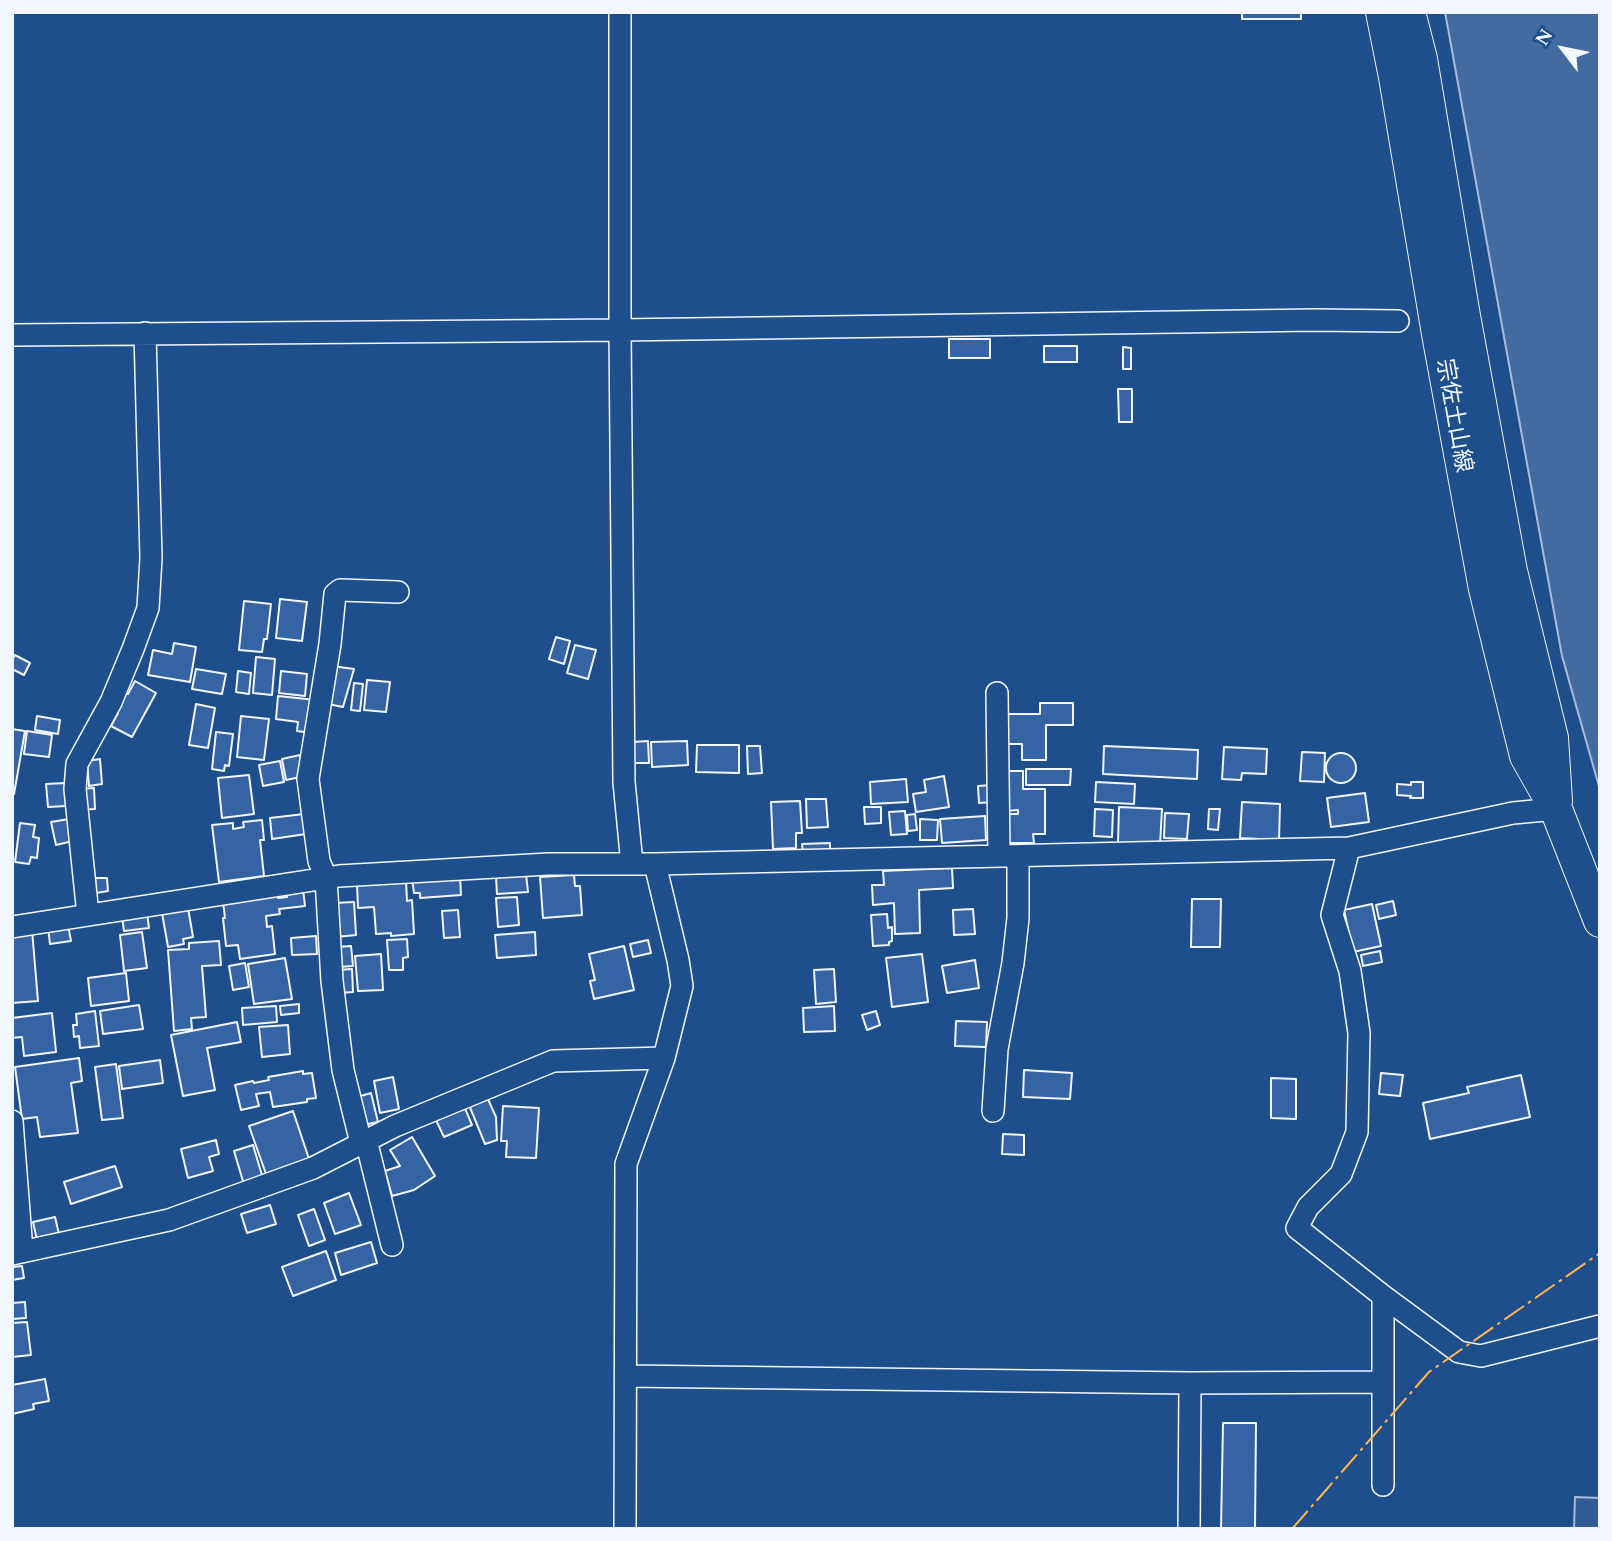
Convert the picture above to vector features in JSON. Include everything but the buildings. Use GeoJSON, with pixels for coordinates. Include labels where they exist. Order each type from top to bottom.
{"type":"FeatureCollection","features":[{"type":"Feature","properties":{"kind":"main road","name":"宗佐土山線"},"geometry":{"type":"LineString","coordinates":[[1382,12],[1485,589],[1526,756],[1556,809],[1600,921]]}},
{"type":"Feature","properties":{"kind":"main road","name":"宗佐土山線"},"geometry":{"type":"LineString","coordinates":[[1409,12],[1421,59],[1511,572],[1552,738],[1556,809]]}},
{"type":"Feature","properties":{"kind":"street"},"geometry":{"type":"LineString","coordinates":[[620,12],[624,782],[632,864]]}},
{"type":"Feature","properties":{"kind":"street"},"geometry":{"type":"LineString","coordinates":[[12,335],[1398,321]]}},
{"type":"Feature","properties":{"kind":"street"},"geometry":{"type":"LineString","coordinates":[[88,915],[75,789],[77,764],[111,702],[148,608],[150,558],[145,333]]}},
{"type":"Feature","properties":{"kind":"street"},"geometry":{"type":"LineString","coordinates":[[392,1245],[343,1070],[332,981],[326,878],[319,860],[308,779],[330,645],[335,594],[340,590],[398,592]]}},
{"type":"Feature","properties":{"kind":"street"},"geometry":{"type":"LineString","coordinates":[[993,1111],[997,1049],[1013,963],[1018,918],[1009,856],[997,692]]}},
{"type":"Feature","properties":{"kind":"street"},"geometry":{"type":"LineString","coordinates":[[12,927],[352,875],[548,864],[655,864],[1349,848],[1513,813],[1556,809]]}},
{"type":"Feature","properties":{"kind":"street"},"geometry":{"type":"LineString","coordinates":[[1349,848],[1332,915],[1350,971],[1359,1033],[1357,1132],[1341,1174],[1308,1206],[1297,1228],[1459,1352],[1481,1356],[1600,1326]]}},
{"type":"Feature","properties":{"kind":"street"},"geometry":{"type":"LineString","coordinates":[[625,1529],[626,1164],[663,1058],[682,986],[655,864]]}},
{"type":"Feature","properties":{"kind":"street"},"geometry":{"type":"LineString","coordinates":[[12,1121],[17,1253],[169,1220],[313,1168],[395,1126],[553,1061],[663,1058]]}},
{"type":"Feature","properties":{"kind":"street"},"geometry":{"type":"LineString","coordinates":[[1383,1296],[1383,1485]]}},
{"type":"Feature","properties":{"kind":"street"},"geometry":{"type":"LineString","coordinates":[[626,1376],[1189,1383],[1383,1382]]}},
{"type":"Feature","properties":{"kind":"street"},"geometry":{"type":"LineString","coordinates":[[1189,1383],[1189,1529]]}},
{"type":"Feature","properties":{"kind":"shaded area"},"geometry":{"type":"Polygon","coordinates":[[[1445,12],[1600,12],[1600,790],[1562,656],[1445,12]]]}},
{"type":"Feature","properties":{"kind":"shaded area"},"geometry":{"type":"Polygon","coordinates":[[[1575,1497],[1600,1498],[1600,1529],[1574,1529],[1575,1497]]]}},
{"type":"Feature","properties":{"kind":"power"},"geometry":{"type":"LineString","coordinates":[[1292,1529],[1429,1372],[1600,1253]]}}]}
